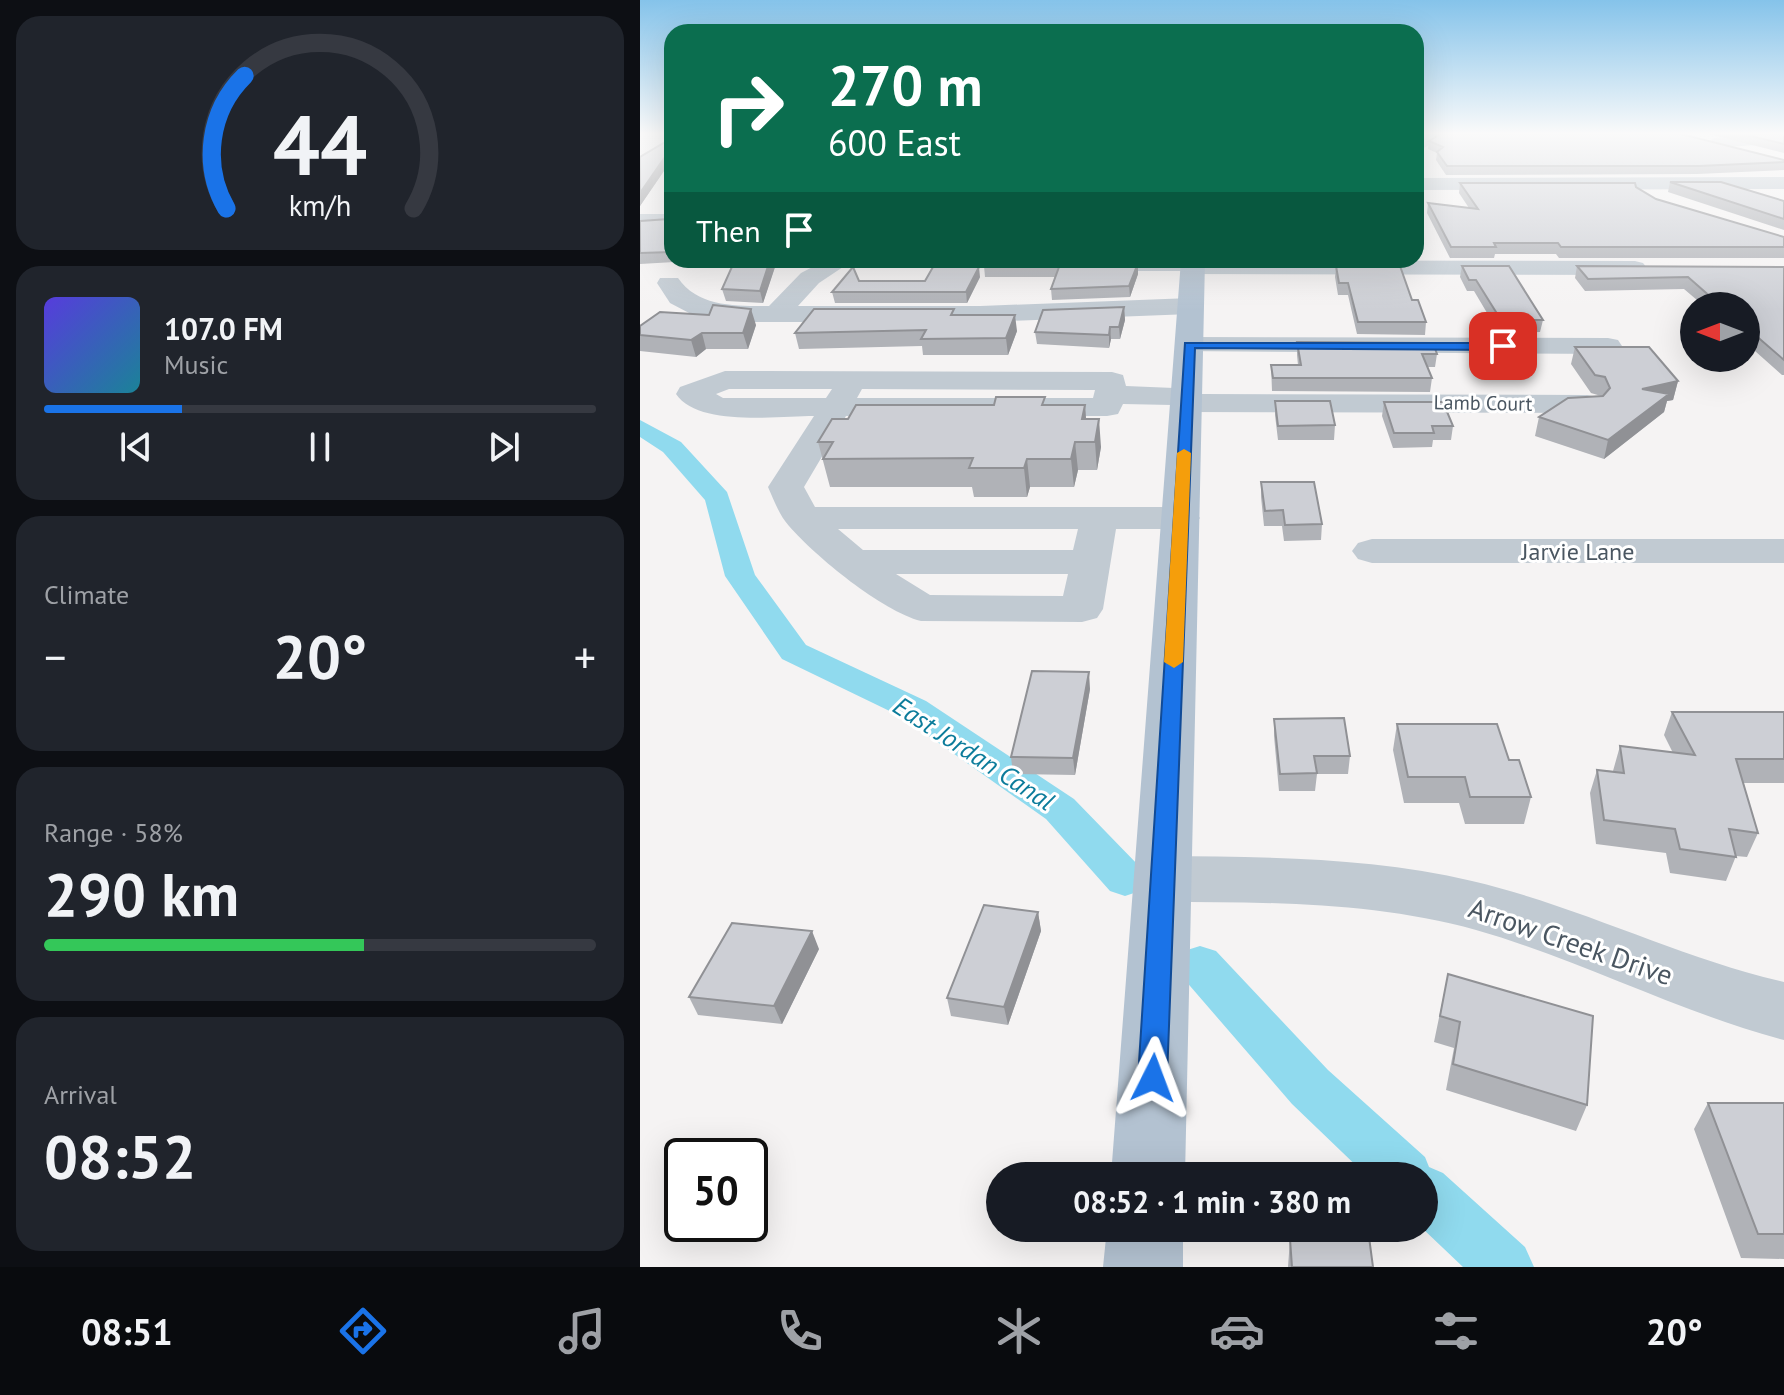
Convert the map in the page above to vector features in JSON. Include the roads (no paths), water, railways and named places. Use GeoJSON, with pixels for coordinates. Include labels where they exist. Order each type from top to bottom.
{"type":"FeatureCollection","features":[{"type":"Feature","properties":{"kind":"main road"},"geometry":{"type":"LineString","coordinates":[[1149,1162],[1190,325]]}},
{"type":"Feature","properties":{"kind":"main road"},"geometry":{"type":"LineString","coordinates":[[1143,1267],[1144,1242]]}},
{"type":"Feature","properties":{"kind":"street"},"geometry":{"type":"LineString","coordinates":[[1644,192],[1673,206]]}},
{"type":"Feature","properties":{"kind":"street"},"geometry":{"type":"LineString","coordinates":[[640,220],[664,220]]}},
{"type":"Feature","properties":{"kind":"street"},"geometry":{"type":"LineString","coordinates":[[776,314],[810,278],[828,268]]}},
{"type":"Feature","properties":{"kind":"street"},"geometry":{"type":"LineString","coordinates":[[1055,268],[1190,325],[1341,370]]}},
{"type":"Feature","properties":{"kind":"street"},"geometry":{"type":"LineString","coordinates":[[1099,518],[1082,609],[921,608],[853,562],[802,518],[786,487],[843,394],[1107,407],[1109,395],[1190,325],[1658,268]]}},
{"type":"Feature","properties":{"kind":"street"},"geometry":{"type":"LineString","coordinates":[[669,283],[679,298],[700,308],[733,313],[956,314],[1093,310],[1190,325],[1608,346]]}},
{"type":"Feature","properties":{"kind":"street","name":"Lamb Court"},"geometry":{"type":"LineString","coordinates":[[1190,325],[1587,404]]}},
{"type":"Feature","properties":{"kind":"street"},"geometry":{"type":"LineString","coordinates":[[802,518],[1181,518]]}},
{"type":"Feature","properties":{"kind":"street","name":"Jarvie Lane"},"geometry":{"type":"LineString","coordinates":[[1372,551],[1784,551]]}},
{"type":"Feature","properties":{"kind":"street","name":"Arrow Creek Drive"},"geometry":{"type":"LineString","coordinates":[[1163,879],[1358,885],[1472,905],[1528,921],[1711,989],[1784,1011]]}},
{"type":"Feature","properties":{"kind":"waterway","name":"East Jordan Canal"},"geometry":{"type":"LineString","coordinates":[[640,427],[672,447],[718,498],[740,576],[794,652],[914,709],[1060,809],[1125,879]]}},
{"type":"Feature","properties":{"kind":"waterway","name":"East Jordan Canal"},"geometry":{"type":"LineString","coordinates":[[1200,965],[1310,1087],[1391,1162]]}},
{"type":"Feature","properties":{"kind":"waterway","name":"East Jordan Canal"},"geometry":{"type":"LineString","coordinates":[[1438,1205],[1505,1267]]}}]}
